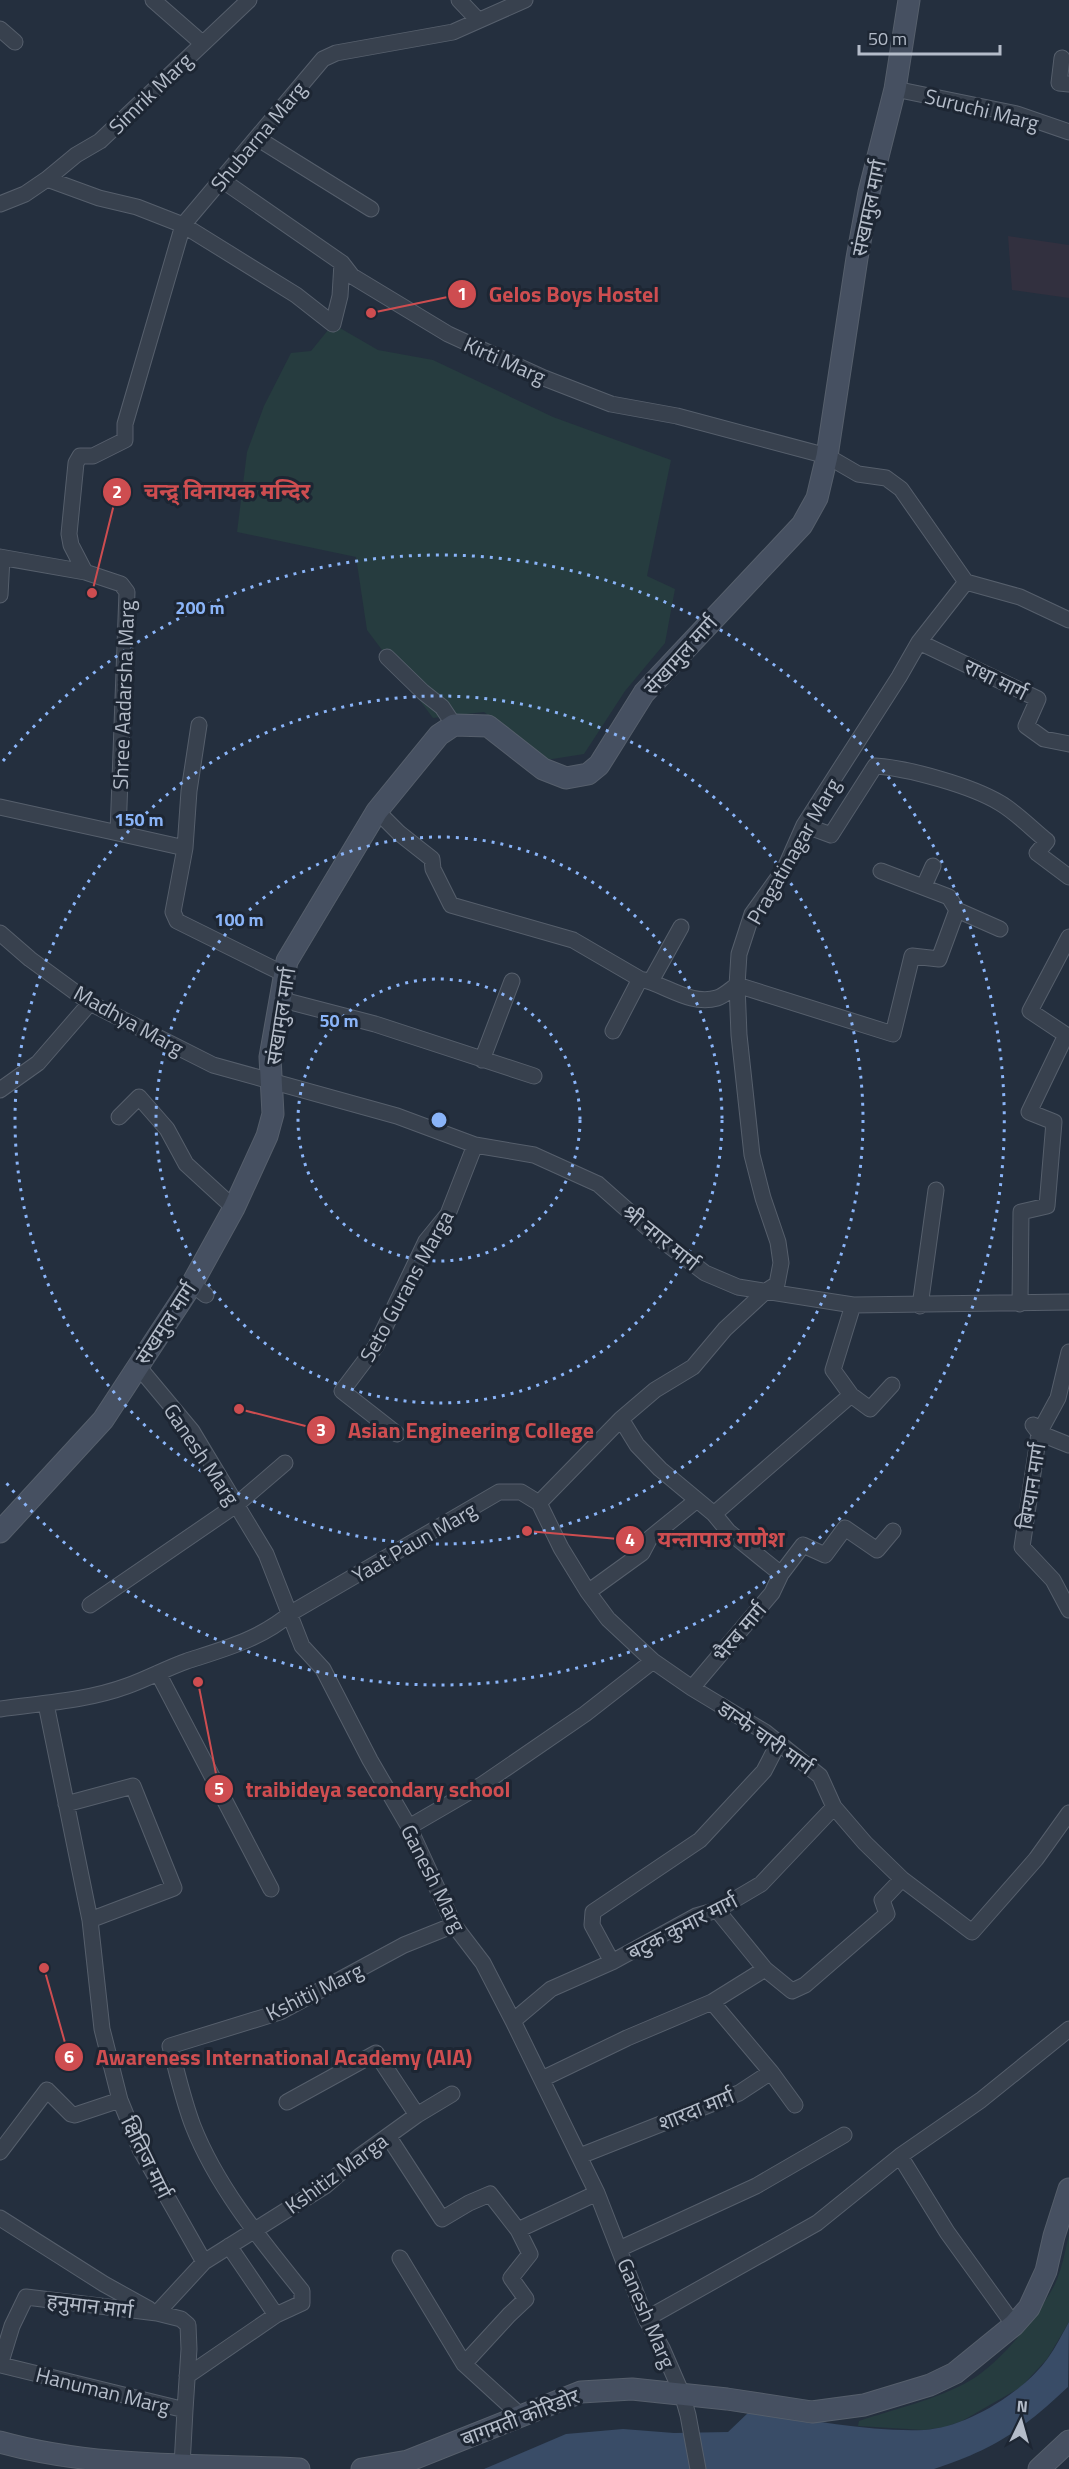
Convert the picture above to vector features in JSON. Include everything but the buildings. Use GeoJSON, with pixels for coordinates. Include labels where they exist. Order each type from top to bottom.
{"type":"FeatureCollection","features":[{"type":"Feature","properties":{"kind":"main road","name":"संखामुल मार्ग"},"geometry":{"type":"LineString","coordinates":[[271,1083],[270,1056],[279,999],[284,974],[294,948],[377,812],[439,735],[454,725],[488,726],[543,769],[566,778],[588,774],[599,765],[644,693],[802,525],[817,498],[828,456],[869,192],[895,89],[909,0]]}},
{"type":"Feature","properties":{"kind":"main road","name":"संखमुल मार्ग"},"geometry":{"type":"LineString","coordinates":[[0,1532],[103,1420],[137,1365],[199,1289],[267,1136],[273,1114],[271,1083]]}},
{"type":"Feature","properties":{"kind":"main road","name":"बागमती कोरिडोर"},"geometry":{"type":"LineString","coordinates":[[362,2469],[408,2461],[580,2392],[632,2389],[682,2394],[796,2412],[821,2412],[855,2406],[930,2385],[955,2373],[1014,2325],[1029,2308],[1043,2279],[1069,2189]]}},
{"type":"Feature","properties":{"kind":"main road"},"geometry":{"type":"LineString","coordinates":[[1039,2469],[1069,2441]]}},
{"type":"Feature","properties":{"kind":"main road"},"geometry":{"type":"LineString","coordinates":[[0,2442],[70,2459],[182,2466],[299,2469]]}},
{"type":"Feature","properties":{"kind":"street"},"geometry":{"type":"LineString","coordinates":[[153,0],[202,43]]}},
{"type":"Feature","properties":{"kind":"street","name":"Simrik Marg"},"geometry":{"type":"LineString","coordinates":[[46,179],[76,155],[100,141],[249,0]]}},
{"type":"Feature","properties":{"kind":"street"},"geometry":{"type":"LineString","coordinates":[[459,0],[478,20]]}},
{"type":"Feature","properties":{"kind":"street","name":"Shubarna Marg"},"geometry":{"type":"LineString","coordinates":[[183,225],[323,59],[336,53],[453,32],[525,0]]}},
{"type":"Feature","properties":{"kind":"street"},"geometry":{"type":"LineString","coordinates":[[0,29],[15,42]]}},
{"type":"Feature","properties":{"kind":"street"},"geometry":{"type":"LineString","coordinates":[[1062,58],[1059,83],[1069,84]]}},
{"type":"Feature","properties":{"kind":"street","name":"Suruchi Marg"},"geometry":{"type":"LineString","coordinates":[[895,89],[1017,114],[1069,132]]}},
{"type":"Feature","properties":{"kind":"street"},"geometry":{"type":"LineString","coordinates":[[256,138],[371,209]]}},
{"type":"Feature","properties":{"kind":"street"},"geometry":{"type":"LineString","coordinates":[[0,204],[24,194],[46,179],[99,198],[137,207],[183,225],[296,295],[333,324],[340,296],[342,263]]}},
{"type":"Feature","properties":{"kind":"street","name":"Kirti Marg"},"geometry":{"type":"LineString","coordinates":[[222,180],[342,263],[352,276],[448,334],[544,378],[611,404],[677,416],[828,456],[858,474],[886,478],[901,489],[966,582]]}},
{"type":"Feature","properties":{"kind":"street"},"geometry":{"type":"LineString","coordinates":[[85,572],[71,545],[69,534],[76,463],[80,456],[93,456],[124,440],[125,424],[183,225]]}},
{"type":"Feature","properties":{"kind":"street"},"geometry":{"type":"LineString","coordinates":[[0,595],[1,558]]}},
{"type":"Feature","properties":{"kind":"street","name":"Shree Aadarsha Marg"},"geometry":{"type":"LineString","coordinates":[[1,558],[85,572],[121,584],[127,592],[118,832]]}},
{"type":"Feature","properties":{"kind":"street"},"geometry":{"type":"LineString","coordinates":[[966,582],[1020,597],[1069,620]]}},
{"type":"Feature","properties":{"kind":"street","name":"Pragatinagar Marg"},"geometry":{"type":"LineString","coordinates":[[766,1291],[777,1284],[781,1263],[778,1242],[752,1155],[739,1035],[737,986],[739,954],[752,914],[778,880],[804,825],[899,677],[918,642],[966,582]]}},
{"type":"Feature","properties":{"kind":"street","name":"राधा मार्ग"},"geometry":{"type":"LineString","coordinates":[[918,642],[1038,699],[1026,726],[1044,739],[1069,744]]}},
{"type":"Feature","properties":{"kind":"street"},"geometry":{"type":"LineString","coordinates":[[387,657],[423,693],[442,707],[454,725]]}},
{"type":"Feature","properties":{"kind":"street"},"geometry":{"type":"LineString","coordinates":[[199,725],[189,791],[185,848],[173,912],[177,921],[284,974]]}},
{"type":"Feature","properties":{"kind":"street"},"geometry":{"type":"LineString","coordinates":[[804,825],[831,835],[875,766],[905,770],[943,781],[1000,803],[1047,842],[1037,853],[1069,877]]}},
{"type":"Feature","properties":{"kind":"street"},"geometry":{"type":"LineString","coordinates":[[0,807],[185,848]]}},
{"type":"Feature","properties":{"kind":"street"},"geometry":{"type":"LineString","coordinates":[[377,812],[432,859],[433,869],[451,905],[573,940],[646,980],[690,998],[717,998],[737,986],[893,1034],[912,956],[939,959],[957,910]]}},
{"type":"Feature","properties":{"kind":"street"},"geometry":{"type":"LineString","coordinates":[[924,886],[933,866]]}},
{"type":"Feature","properties":{"kind":"street"},"geometry":{"type":"LineString","coordinates":[[881,871],[949,897],[957,910],[1000,929]]}},
{"type":"Feature","properties":{"kind":"street"},"geometry":{"type":"LineString","coordinates":[[614,1031],[681,927]]}},
{"type":"Feature","properties":{"kind":"street","name":"Madhya Marg"},"geometry":{"type":"LineString","coordinates":[[0,933],[30,959],[90,1003],[213,1065],[271,1083]]}},
{"type":"Feature","properties":{"kind":"street"},"geometry":{"type":"LineString","coordinates":[[1020,1304],[1021,1212],[1047,1206],[1054,1122],[1029,1112],[1066,1035],[1030,1011],[1069,936]]}},
{"type":"Feature","properties":{"kind":"street"},"geometry":{"type":"LineString","coordinates":[[482,1060],[512,981]]}},
{"type":"Feature","properties":{"kind":"street"},"geometry":{"type":"LineString","coordinates":[[279,999],[375,1024],[534,1076]]}},
{"type":"Feature","properties":{"kind":"street"},"geometry":{"type":"LineString","coordinates":[[0,1090],[38,1063],[90,1003]]}},
{"type":"Feature","properties":{"kind":"street","name":"श्री नगर मार्ग"},"geometry":{"type":"LineString","coordinates":[[271,1083],[397,1116],[475,1145],[534,1155],[598,1184],[659,1238],[705,1273],[738,1287],[853,1305],[920,1306],[1069,1302]]}},
{"type":"Feature","properties":{"kind":"street"},"geometry":{"type":"LineString","coordinates":[[118,1117],[139,1097],[167,1129],[186,1164],[234,1208]]}},
{"type":"Feature","properties":{"kind":"street","name":"Seto Gurans Marga"},"geometry":{"type":"LineString","coordinates":[[397,1434],[342,1391],[376,1346],[426,1241],[448,1214],[475,1145]]}},
{"type":"Feature","properties":{"kind":"street"},"geometry":{"type":"LineString","coordinates":[[920,1306],[936,1190]]}},
{"type":"Feature","properties":{"kind":"street"},"geometry":{"type":"LineString","coordinates":[[539,1503],[621,1419],[655,1390],[693,1366],[725,1329],[766,1291]]}},
{"type":"Feature","properties":{"kind":"street"},"geometry":{"type":"LineString","coordinates":[[853,1305],[833,1370],[866,1413],[892,1385]]}},
{"type":"Feature","properties":{"kind":"street","name":"बिग्यान मार्ग"},"geometry":{"type":"LineString","coordinates":[[1068,1608],[1053,1580],[1022,1547],[1036,1428],[1058,1398],[1069,1352]]}},
{"type":"Feature","properties":{"kind":"street","name":"Ganesh Marg"},"geometry":{"type":"LineString","coordinates":[[137,1365],[192,1431],[266,1554],[291,1613],[302,1647],[323,1669],[370,1760],[409,1827],[453,1924],[483,1963],[513,2021],[597,2193],[646,2319],[662,2348],[682,2394],[698,2469]]}},
{"type":"Feature","properties":{"kind":"street"},"geometry":{"type":"LineString","coordinates":[[714,1514],[851,1395]]}},
{"type":"Feature","properties":{"kind":"street"},"geometry":{"type":"LineString","coordinates":[[621,1419],[637,1445],[660,1469],[714,1514],[728,1532],[781,1574]]}},
{"type":"Feature","properties":{"kind":"street"},"geometry":{"type":"LineString","coordinates":[[1036,1428],[1069,1445]]}},
{"type":"Feature","properties":{"kind":"street"},"geometry":{"type":"LineString","coordinates":[[90,1605],[236,1505],[285,1463]]}},
{"type":"Feature","properties":{"kind":"street","name":"Yaat Paun Marg"},"geometry":{"type":"LineString","coordinates":[[0,1709],[46,1704],[126,1686],[249,1641],[278,1624],[291,1613],[499,1492],[521,1492],[539,1503]]}},
{"type":"Feature","properties":{"kind":"street"},"geometry":{"type":"LineString","coordinates":[[588,1592],[642,1553],[650,1538],[697,1500]]}},
{"type":"Feature","properties":{"kind":"street","name":"डान्फे चारी मार्ग"},"geometry":{"type":"LineString","coordinates":[[539,1503],[561,1548],[608,1619],[653,1661],[778,1742],[820,1776],[834,1808],[865,1843],[902,1879],[972,1932],[1036,1859],[1069,1813]]}},
{"type":"Feature","properties":{"kind":"street","name":"भैरब मार्ग"},"geometry":{"type":"LineString","coordinates":[[692,1688],[772,1593],[781,1574],[803,1545],[825,1555],[845,1528],[877,1550],[893,1531]]}},
{"type":"Feature","properties":{"kind":"street"},"geometry":{"type":"LineString","coordinates":[[409,1827],[492,1778],[585,1714],[653,1661]]}},
{"type":"Feature","properties":{"kind":"street"},"geometry":{"type":"LineString","coordinates":[[158,1673],[271,1889]]}},
{"type":"Feature","properties":{"kind":"street"},"geometry":{"type":"LineString","coordinates":[[46,1704],[90,1920],[102,2029],[120,2100]]}},
{"type":"Feature","properties":{"kind":"street"},"geometry":{"type":"LineString","coordinates":[[612,1962],[592,1925],[593,1912],[700,1840],[764,1771],[778,1742]]}},
{"type":"Feature","properties":{"kind":"street"},"geometry":{"type":"LineString","coordinates":[[66,1804],[133,1786],[174,1888],[90,1920]]}},
{"type":"Feature","properties":{"kind":"street","name":"बटुक कुमार मार्ग"},"geometry":{"type":"LineString","coordinates":[[513,2021],[551,1989],[612,1962],[696,1917],[717,1911],[760,1884],[834,1808]]}},
{"type":"Feature","properties":{"kind":"street"},"geometry":{"type":"LineString","coordinates":[[717,1911],[765,1969],[792,1991],[805,1985],[887,1914],[882,1900],[902,1879]]}},
{"type":"Feature","properties":{"kind":"street","name":"Kshitij Marg"},"geometry":{"type":"LineString","coordinates":[[254,2230],[221,2181],[193,2127],[170,2046],[280,2012],[404,1945],[453,1924]]}},
{"type":"Feature","properties":{"kind":"street"},"geometry":{"type":"LineString","coordinates":[[542,2079],[627,2038],[712,2002],[765,1969]]}},
{"type":"Feature","properties":{"kind":"street"},"geometry":{"type":"LineString","coordinates":[[712,2002],[771,2072],[795,2105]]}},
{"type":"Feature","properties":{"kind":"street"},"geometry":{"type":"LineString","coordinates":[[646,2319],[817,2223],[900,2156],[981,2100],[1069,2029]]}},
{"type":"Feature","properties":{"kind":"street"},"geometry":{"type":"LineString","coordinates":[[287,2102],[376,2053],[417,2115]]}},
{"type":"Feature","properties":{"kind":"street","name":"शारदा मार्ग"},"geometry":{"type":"LineString","coordinates":[[580,2156],[739,2093],[771,2072]]}},
{"type":"Feature","properties":{"kind":"street","name":"क्षितिज मार्ग"},"geometry":{"type":"LineString","coordinates":[[0,2152],[46,2090],[71,2114],[79,2114],[120,2100],[140,2149],[204,2262]]}},
{"type":"Feature","properties":{"kind":"street","name":"Kshitiz Marga"},"geometry":{"type":"LineString","coordinates":[[157,2313],[204,2262],[325,2186],[360,2156],[417,2115],[452,2094]]}},
{"type":"Feature","properties":{"kind":"street"},"geometry":{"type":"LineString","coordinates":[[619,2249],[756,2186],[844,2135]]}},
{"type":"Feature","properties":{"kind":"street"},"geometry":{"type":"LineString","coordinates":[[388,2136],[442,2219],[490,2194],[518,2230],[530,2254],[511,2278],[526,2300],[464,2364]]}},
{"type":"Feature","properties":{"kind":"street"},"geometry":{"type":"LineString","coordinates":[[900,2156],[953,2241],[1014,2325]]}},
{"type":"Feature","properties":{"kind":"street"},"geometry":{"type":"LineString","coordinates":[[518,2230],[597,2193]]}},
{"type":"Feature","properties":{"kind":"street"},"geometry":{"type":"LineString","coordinates":[[0,2218],[104,2284],[157,2313],[170,2314],[188,2325],[189,2349],[184,2410]]}},
{"type":"Feature","properties":{"kind":"street"},"geometry":{"type":"LineString","coordinates":[[187,2376],[276,2315],[302,2303],[302,2290],[254,2230]]}},
{"type":"Feature","properties":{"kind":"street"},"geometry":{"type":"LineString","coordinates":[[229,2246],[276,2315]]}},
{"type":"Feature","properties":{"kind":"street"},"geometry":{"type":"LineString","coordinates":[[400,2258],[464,2364],[520,2415]]}},
{"type":"Feature","properties":{"kind":"street","name":"हनुमान मार्ग"},"geometry":{"type":"LineString","coordinates":[[1,2365],[12,2326],[26,2297],[157,2313]]}},
{"type":"Feature","properties":{"kind":"street","name":"Hanuman Marg"},"geometry":{"type":"LineString","coordinates":[[1,2365],[184,2410],[182,2466]]}},
{"type":"Feature","properties":{"kind":"shaded area"},"geometry":{"type":"Polygon","coordinates":[[[1008,236],[1069,245],[1069,298],[1012,290],[1008,236]]]}},
{"type":"Feature","properties":{"kind":"green space"},"geometry":{"type":"Polygon","coordinates":[[[333,324],[378,350],[433,360],[553,417],[671,460],[647,576],[675,589],[665,643],[625,691],[584,754],[546,760],[484,712],[433,718],[367,630],[356,557],[237,532],[247,452],[264,406],[291,353],[311,351],[333,324]]]}},
{"type":"Feature","properties":{"kind":"green space"},"geometry":{"type":"Polygon","coordinates":[[[1069,2235],[1069,2322],[1047,2359],[1021,2387],[962,2421],[945,2427],[924,2430],[858,2426],[859,2421],[958,2387],[995,2362],[1029,2323],[1055,2284],[1069,2235]]]}},
{"type":"Feature","properties":{"kind":"water"},"geometry":{"type":"Polygon","coordinates":[[[1069,2322],[1068,2387],[1007,2437],[974,2454],[934,2469],[484,2469],[566,2434],[623,2429],[674,2433],[728,2432],[750,2411],[880,2429],[940,2428],[958,2423],[993,2406],[1024,2383],[1048,2358],[1069,2322]]]}},
{"type":"Feature","properties":{"kind":"place","name":"Gelos Boys Hostel"},"geometry":{"type":"Point","coordinates":[371,313]}},
{"type":"Feature","properties":{"kind":"place","name":"चन्द्र् विनायक मन्दिर"},"geometry":{"type":"Point","coordinates":[92,593]}},
{"type":"Feature","properties":{"kind":"place","name":"Asian Engineering College"},"geometry":{"type":"Point","coordinates":[239,1409]}},
{"type":"Feature","properties":{"kind":"place","name":"यन्तापाउ गणेश"},"geometry":{"type":"Point","coordinates":[527,1531]}},
{"type":"Feature","properties":{"kind":"place","name":"traibideya secondary school"},"geometry":{"type":"Point","coordinates":[198,1682]}},
{"type":"Feature","properties":{"kind":"place","name":"Awareness International Academy (AIA)"},"geometry":{"type":"Point","coordinates":[44,1968]}}]}
